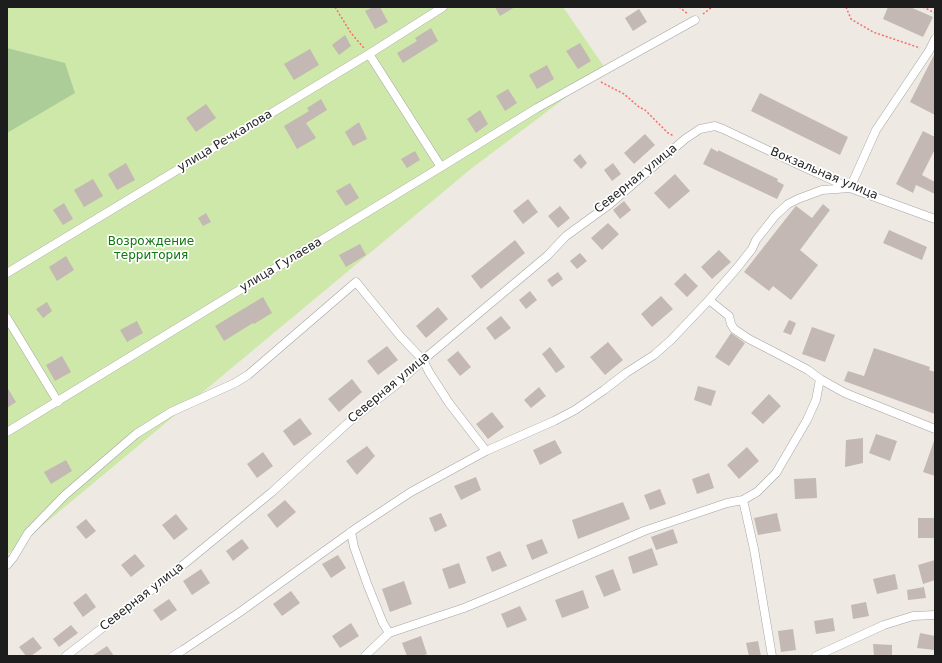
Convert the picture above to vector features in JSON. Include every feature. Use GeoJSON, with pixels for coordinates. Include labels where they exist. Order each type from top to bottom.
{"type":"FeatureCollection","features":[{"type":"Feature","properties":{"kind":"street","name":"улица Речкалова"},"geometry":{"type":"LineString","coordinates":[[7,273],[369,54],[443,7]]}},
{"type":"Feature","properties":{"kind":"street","name":"улица Гулаева"},"geometry":{"type":"LineString","coordinates":[[7,432],[537,108],[695,20]]}},
{"type":"Feature","properties":{"kind":"street"},"geometry":{"type":"LineString","coordinates":[[173,656],[234,616],[351,532],[411,492],[486,451],[554,421],[575,410],[626,373],[654,355],[682,330],[709,300],[752,249],[756,240],[775,216],[788,204],[822,190],[850,188],[876,130],[929,51],[935,39]]}},
{"type":"Feature","properties":{"kind":"street"},"geometry":{"type":"LineString","coordinates":[[369,54],[442,167]]}},
{"type":"Feature","properties":{"kind":"street","name":"Вокзальная улица"},"geometry":{"type":"LineString","coordinates":[[715,126],[850,188],[935,220]]}},
{"type":"Feature","properties":{"kind":"street","name":"Северная улица"},"geometry":{"type":"LineString","coordinates":[[66,656],[172,574],[272,492],[350,421],[397,384],[423,360],[547,256],[566,236],[610,204],[685,139],[700,129],[715,126]]}},
{"type":"Feature","properties":{"kind":"street"},"geometry":{"type":"LineString","coordinates":[[7,565],[28,533],[65,495],[136,434],[171,412],[236,383],[248,375],[356,282],[401,337],[423,360],[429,372],[450,403],[486,451]]}},
{"type":"Feature","properties":{"kind":"street"},"geometry":{"type":"LineString","coordinates":[[709,300],[729,316],[734,329],[741,335],[808,370],[820,379],[845,393],[935,429]]}},
{"type":"Feature","properties":{"kind":"street"},"geometry":{"type":"LineString","coordinates":[[7,318],[58,402]]}},
{"type":"Feature","properties":{"kind":"street"},"geometry":{"type":"LineString","coordinates":[[365,656],[389,633],[464,608],[644,531],[727,503],[742,500],[757,492],[776,473],[807,420],[816,400],[820,379]]}},
{"type":"Feature","properties":{"kind":"street"},"geometry":{"type":"LineString","coordinates":[[742,500],[754,549],[772,656]]}},
{"type":"Feature","properties":{"kind":"street"},"geometry":{"type":"LineString","coordinates":[[351,532],[354,547],[368,586],[389,633]]}},
{"type":"Feature","properties":{"kind":"street"},"geometry":{"type":"LineString","coordinates":[[816,656],[884,625],[913,616],[935,615]]}},
{"type":"Feature","properties":{"kind":"path"},"geometry":{"type":"LineString","coordinates":[[335,7],[351,33],[369,54]]}},
{"type":"Feature","properties":{"kind":"path"},"geometry":{"type":"LineString","coordinates":[[678,7],[695,20],[712,7]]}},
{"type":"Feature","properties":{"kind":"path"},"geometry":{"type":"LineString","coordinates":[[846,7],[851,19],[873,32],[929,51]]}},
{"type":"Feature","properties":{"kind":"path"},"geometry":{"type":"LineString","coordinates":[[923,7],[935,13]]}},
{"type":"Feature","properties":{"kind":"path"},"geometry":{"type":"LineString","coordinates":[[592,78],[624,94],[639,107],[645,110],[668,133],[675,137],[685,139]]}},
{"type":"Feature","properties":{"kind":"green space","name":"Возрождение территория"},"geometry":{"type":"Polygon","coordinates":[[[7,7],[563,7],[605,68],[472,168],[7,555],[7,7]]]}},
{"type":"Feature","properties":{"kind":"green space"},"geometry":{"type":"Polygon","coordinates":[[[7,48],[65,63],[75,93],[7,133],[7,48]]]}},
{"type":"Feature","properties":{"kind":"building"},"geometry":{"type":"Polygon","coordinates":[[[373,7],[380,7],[388,22],[375,29],[365,11],[373,7]]]}},
{"type":"Feature","properties":{"kind":"building"},"geometry":{"type":"Polygon","coordinates":[[[495,7],[515,7],[500,16],[495,7]]]}},
{"type":"Feature","properties":{"kind":"building"},"geometry":{"type":"Polygon","coordinates":[[[888,7],[910,7],[933,17],[923,37],[883,19],[888,7]]]}},
{"type":"Feature","properties":{"kind":"building"},"geometry":{"type":"Polygon","coordinates":[[[639,9],[647,22],[633,31],[625,18],[639,9]]]}},
{"type":"Feature","properties":{"kind":"building"},"geometry":{"type":"Polygon","coordinates":[[[431,28],[438,41],[403,63],[397,53],[417,41],[415,38],[431,28]]]}},
{"type":"Feature","properties":{"kind":"building"},"geometry":{"type":"Polygon","coordinates":[[[345,35],[351,46],[339,55],[332,45],[345,35]]]}},
{"type":"Feature","properties":{"kind":"building"},"geometry":{"type":"Polygon","coordinates":[[[580,43],[591,61],[578,69],[566,51],[580,43]]]}},
{"type":"Feature","properties":{"kind":"building"},"geometry":{"type":"Polygon","coordinates":[[[310,49],[319,65],[294,80],[284,64],[310,49]]]}},
{"type":"Feature","properties":{"kind":"building"},"geometry":{"type":"Polygon","coordinates":[[[935,53],[935,115],[910,102],[935,53]]]}},
{"type":"Feature","properties":{"kind":"building"},"geometry":{"type":"Polygon","coordinates":[[[547,65],[554,79],[537,89],[529,75],[547,65]]]}},
{"type":"Feature","properties":{"kind":"building"},"geometry":{"type":"Polygon","coordinates":[[[508,89],[517,103],[505,111],[496,96],[508,89]]]}},
{"type":"Feature","properties":{"kind":"building"},"geometry":{"type":"Polygon","coordinates":[[[760,93],[848,137],[840,155],[751,111],[760,93]]]}},
{"type":"Feature","properties":{"kind":"building"},"geometry":{"type":"Polygon","coordinates":[[[321,99],[327,110],[306,123],[316,138],[297,149],[284,126],[309,111],[307,108],[321,99]]]}},
{"type":"Feature","properties":{"kind":"building"},"geometry":{"type":"Polygon","coordinates":[[[206,104],[216,118],[196,132],[186,118],[206,104]]]}},
{"type":"Feature","properties":{"kind":"building"},"geometry":{"type":"Polygon","coordinates":[[[480,110],[488,124],[476,133],[467,119],[480,110]]]}},
{"type":"Feature","properties":{"kind":"building"},"geometry":{"type":"Polygon","coordinates":[[[359,122],[367,139],[353,146],[345,132],[359,122]]]}},
{"type":"Feature","properties":{"kind":"building"},"geometry":{"type":"Polygon","coordinates":[[[923,131],[935,137],[935,149],[922,175],[935,182],[935,194],[916,185],[913,193],[896,184],[923,131]]]}},
{"type":"Feature","properties":{"kind":"building"},"geometry":{"type":"Polygon","coordinates":[[[645,134],[655,145],[634,164],[624,153],[645,134]]]}},
{"type":"Feature","properties":{"kind":"building"},"geometry":{"type":"Polygon","coordinates":[[[711,148],[778,179],[777,181],[784,185],[777,199],[703,164],[711,148]]]}},
{"type":"Feature","properties":{"kind":"building"},"geometry":{"type":"Polygon","coordinates":[[[415,151],[420,160],[407,168],[401,159],[415,151]]]}},
{"type":"Feature","properties":{"kind":"building"},"geometry":{"type":"Polygon","coordinates":[[[580,154],[587,163],[581,169],[573,160],[580,154]]]}},
{"type":"Feature","properties":{"kind":"building"},"geometry":{"type":"Polygon","coordinates":[[[126,163],[135,180],[117,190],[108,174],[126,163]]]}},
{"type":"Feature","properties":{"kind":"building"},"geometry":{"type":"Polygon","coordinates":[[[613,163],[621,174],[612,181],[604,170],[613,163]]]}},
{"type":"Feature","properties":{"kind":"building"},"geometry":{"type":"Polygon","coordinates":[[[675,174],[690,191],[669,209],[654,193],[675,174]]]}},
{"type":"Feature","properties":{"kind":"building"},"geometry":{"type":"Polygon","coordinates":[[[93,179],[103,196],[84,207],[74,190],[93,179]]]}},
{"type":"Feature","properties":{"kind":"building"},"geometry":{"type":"Polygon","coordinates":[[[350,183],[359,198],[346,206],[336,191],[350,183]]]}},
{"type":"Feature","properties":{"kind":"building"},"geometry":{"type":"Polygon","coordinates":[[[528,199],[538,212],[523,224],[513,211],[528,199]]]}},
{"type":"Feature","properties":{"kind":"building"},"geometry":{"type":"Polygon","coordinates":[[[624,201],[631,210],[620,219],[613,210],[624,201]]]}},
{"type":"Feature","properties":{"kind":"building"},"geometry":{"type":"Polygon","coordinates":[[[64,203],[73,219],[63,225],[53,210],[64,203]]]}},
{"type":"Feature","properties":{"kind":"building"},"geometry":{"type":"Polygon","coordinates":[[[823,204],[830,210],[800,250],[818,265],[791,300],[773,286],[769,291],[744,272],[796,206],[812,218],[823,204]]]}},
{"type":"Feature","properties":{"kind":"building"},"geometry":{"type":"Polygon","coordinates":[[[560,206],[570,218],[558,228],[548,216],[560,206]]]}},
{"type":"Feature","properties":{"kind":"building"},"geometry":{"type":"Polygon","coordinates":[[[206,213],[211,222],[203,226],[198,218],[206,213]]]}},
{"type":"Feature","properties":{"kind":"building"},"geometry":{"type":"Polygon","coordinates":[[[608,223],[619,234],[602,250],[591,238],[608,223]]]}},
{"type":"Feature","properties":{"kind":"building"},"geometry":{"type":"Polygon","coordinates":[[[889,230],[927,247],[922,260],[883,243],[889,230]]]}},
{"type":"Feature","properties":{"kind":"building"},"geometry":{"type":"Polygon","coordinates":[[[515,240],[525,253],[481,289],[471,276],[515,240]]]}},
{"type":"Feature","properties":{"kind":"building"},"geometry":{"type":"Polygon","coordinates":[[[360,244],[366,255],[346,267],[339,255],[360,244]]]}},
{"type":"Feature","properties":{"kind":"building"},"geometry":{"type":"Polygon","coordinates":[[[719,250],[731,262],[712,279],[701,267],[719,250]]]}},
{"type":"Feature","properties":{"kind":"building"},"geometry":{"type":"Polygon","coordinates":[[[580,253],[587,261],[577,269],[570,261],[580,253]]]}},
{"type":"Feature","properties":{"kind":"building"},"geometry":{"type":"Polygon","coordinates":[[[66,256],[74,270],[57,281],[49,267],[66,256]]]}},
{"type":"Feature","properties":{"kind":"building"},"geometry":{"type":"Polygon","coordinates":[[[558,272],[563,279],[552,287],[547,280],[558,272]]]}},
{"type":"Feature","properties":{"kind":"building"},"geometry":{"type":"Polygon","coordinates":[[[685,273],[698,286],[687,297],[674,284],[685,273]]]}},
{"type":"Feature","properties":{"kind":"building"},"geometry":{"type":"Polygon","coordinates":[[[530,291],[537,300],[526,309],[519,300],[530,291]]]}},
{"type":"Feature","properties":{"kind":"building"},"geometry":{"type":"Polygon","coordinates":[[[661,296],[673,309],[652,327],[641,314],[661,296]]]}},
{"type":"Feature","properties":{"kind":"building"},"geometry":{"type":"Polygon","coordinates":[[[263,297],[272,313],[224,341],[215,326],[263,297]]]}},
{"type":"Feature","properties":{"kind":"building"},"geometry":{"type":"Polygon","coordinates":[[[47,302],[52,311],[43,318],[36,309],[47,302]]]}},
{"type":"Feature","properties":{"kind":"building"},"geometry":{"type":"Polygon","coordinates":[[[438,307],[448,319],[426,338],[416,326],[438,307]]]}},
{"type":"Feature","properties":{"kind":"building"},"geometry":{"type":"Polygon","coordinates":[[[501,316],[511,328],[495,340],[486,328],[501,316]]]}},
{"type":"Feature","properties":{"kind":"building"},"geometry":{"type":"Polygon","coordinates":[[[789,320],[796,323],[791,335],[783,332],[789,320]]]}},
{"type":"Feature","properties":{"kind":"building"},"geometry":{"type":"Polygon","coordinates":[[[137,321],[143,333],[127,342],[120,330],[137,321]]]}},
{"type":"Feature","properties":{"kind":"building"},"geometry":{"type":"Polygon","coordinates":[[[812,327],[835,335],[825,362],[802,354],[812,327]]]}},
{"type":"Feature","properties":{"kind":"building"},"geometry":{"type":"Polygon","coordinates":[[[731,333],[745,343],[729,366],[715,357],[731,333]]]}},
{"type":"Feature","properties":{"kind":"building"},"geometry":{"type":"Polygon","coordinates":[[[608,342],[623,360],[605,375],[590,357],[608,342]]]}},
{"type":"Feature","properties":{"kind":"building"},"geometry":{"type":"Polygon","coordinates":[[[387,346],[398,360],[378,375],[367,361],[387,346]]]}},
{"type":"Feature","properties":{"kind":"building"},"geometry":{"type":"Polygon","coordinates":[[[550,347],[565,367],[556,373],[542,354],[550,347]]]}},
{"type":"Feature","properties":{"kind":"building"},"geometry":{"type":"Polygon","coordinates":[[[874,348],[930,367],[929,370],[935,372],[935,414],[844,381],[848,371],[864,376],[874,348]]]}},
{"type":"Feature","properties":{"kind":"building"},"geometry":{"type":"Polygon","coordinates":[[[458,351],[471,367],[460,376],[447,360],[458,351]]]}},
{"type":"Feature","properties":{"kind":"building"},"geometry":{"type":"Polygon","coordinates":[[[62,356],[71,372],[55,381],[46,365],[62,356]]]}},
{"type":"Feature","properties":{"kind":"building"},"geometry":{"type":"Polygon","coordinates":[[[352,379],[362,392],[339,412],[328,399],[352,379]]]}},
{"type":"Feature","properties":{"kind":"building"},"geometry":{"type":"Polygon","coordinates":[[[698,386],[716,391],[711,406],[694,400],[698,386]]]}},
{"type":"Feature","properties":{"kind":"building"},"geometry":{"type":"Polygon","coordinates":[[[7,387],[16,402],[7,408],[7,387]]]}},
{"type":"Feature","properties":{"kind":"building"},"geometry":{"type":"Polygon","coordinates":[[[539,387],[546,396],[531,408],[524,400],[539,387]]]}},
{"type":"Feature","properties":{"kind":"building"},"geometry":{"type":"Polygon","coordinates":[[[769,394],[781,406],[763,424],[751,413],[769,394]]]}},
{"type":"Feature","properties":{"kind":"building"},"geometry":{"type":"Polygon","coordinates":[[[492,412],[504,427],[488,439],[476,424],[492,412]]]}},
{"type":"Feature","properties":{"kind":"building"},"geometry":{"type":"Polygon","coordinates":[[[300,418],[312,434],[294,446],[283,431],[300,418]]]}},
{"type":"Feature","properties":{"kind":"building"},"geometry":{"type":"Polygon","coordinates":[[[876,434],[897,441],[890,461],[869,453],[876,434]]]}},
{"type":"Feature","properties":{"kind":"building"},"geometry":{"type":"Polygon","coordinates":[[[863,438],[863,463],[845,467],[846,440],[863,438]]]}},
{"type":"Feature","properties":{"kind":"building"},"geometry":{"type":"Polygon","coordinates":[[[555,440],[562,453],[540,465],[533,450],[555,440]]]}},
{"type":"Feature","properties":{"kind":"building"},"geometry":{"type":"Polygon","coordinates":[[[935,441],[935,476],[923,472],[935,441]]]}},
{"type":"Feature","properties":{"kind":"building"},"geometry":{"type":"Polygon","coordinates":[[[367,446],[375,456],[357,475],[346,461],[367,446]]]}},
{"type":"Feature","properties":{"kind":"building"},"geometry":{"type":"Polygon","coordinates":[[[747,447],[759,461],[739,479],[727,465],[747,447]]]}},
{"type":"Feature","properties":{"kind":"building"},"geometry":{"type":"Polygon","coordinates":[[[263,452],[273,466],[257,478],[247,464],[263,452]]]}},
{"type":"Feature","properties":{"kind":"building"},"geometry":{"type":"Polygon","coordinates":[[[66,460],[72,471],[51,484],[44,472],[66,460]]]}},
{"type":"Feature","properties":{"kind":"building"},"geometry":{"type":"Polygon","coordinates":[[[709,473],[714,488],[697,494],[692,479],[709,473]]]}},
{"type":"Feature","properties":{"kind":"building"},"geometry":{"type":"Polygon","coordinates":[[[476,477],[481,490],[461,500],[454,486],[476,477]]]}},
{"type":"Feature","properties":{"kind":"building"},"geometry":{"type":"Polygon","coordinates":[[[816,478],[817,498],[795,499],[794,479],[816,478]]]}},
{"type":"Feature","properties":{"kind":"building"},"geometry":{"type":"Polygon","coordinates":[[[660,489],[666,504],[650,510],[644,495],[660,489]]]}},
{"type":"Feature","properties":{"kind":"building"},"geometry":{"type":"Polygon","coordinates":[[[285,500],[296,512],[277,528],[267,515],[285,500]]]}},
{"type":"Feature","properties":{"kind":"building"},"geometry":{"type":"Polygon","coordinates":[[[623,502],[630,519],[578,539],[572,520],[623,502]]]}},
{"type":"Feature","properties":{"kind":"building"},"geometry":{"type":"Polygon","coordinates":[[[441,513],[447,526],[435,532],[429,518],[441,513]]]}},
{"type":"Feature","properties":{"kind":"building"},"geometry":{"type":"Polygon","coordinates":[[[777,513],[781,531],[758,535],[754,518],[777,513]]]}},
{"type":"Feature","properties":{"kind":"building"},"geometry":{"type":"Polygon","coordinates":[[[176,514],[188,529],[174,540],[162,525],[176,514]]]}},
{"type":"Feature","properties":{"kind":"building"},"geometry":{"type":"Polygon","coordinates":[[[918,518],[935,518],[935,538],[918,538],[918,518]]]}},
{"type":"Feature","properties":{"kind":"building"},"geometry":{"type":"Polygon","coordinates":[[[86,519],[96,531],[86,539],[76,527],[86,519]]]}},
{"type":"Feature","properties":{"kind":"building"},"geometry":{"type":"Polygon","coordinates":[[[673,529],[678,543],[656,550],[651,537],[673,529]]]}},
{"type":"Feature","properties":{"kind":"building"},"geometry":{"type":"Polygon","coordinates":[[[242,539],[249,548],[233,561],[226,551],[242,539]]]}},
{"type":"Feature","properties":{"kind":"building"},"geometry":{"type":"Polygon","coordinates":[[[542,539],[548,553],[532,560],[526,545],[542,539]]]}},
{"type":"Feature","properties":{"kind":"building"},"geometry":{"type":"Polygon","coordinates":[[[652,548],[658,565],[633,574],[628,557],[652,548]]]}},
{"type":"Feature","properties":{"kind":"building"},"geometry":{"type":"Polygon","coordinates":[[[500,551],[507,566],[492,572],[486,557],[500,551]]]}},
{"type":"Feature","properties":{"kind":"building"},"geometry":{"type":"Polygon","coordinates":[[[135,554],[145,566],[131,577],[121,565],[135,554]]]}},
{"type":"Feature","properties":{"kind":"building"},"geometry":{"type":"Polygon","coordinates":[[[338,555],[346,568],[331,578],[322,564],[338,555]]]}},
{"type":"Feature","properties":{"kind":"building"},"geometry":{"type":"Polygon","coordinates":[[[935,560],[935,580],[923,584],[918,565],[935,560]]]}},
{"type":"Feature","properties":{"kind":"building"},"geometry":{"type":"Polygon","coordinates":[[[459,563],[466,583],[449,589],[442,569],[459,563]]]}},
{"type":"Feature","properties":{"kind":"building"},"geometry":{"type":"Polygon","coordinates":[[[201,569],[210,583],[192,595],[183,581],[201,569]]]}},
{"type":"Feature","properties":{"kind":"building"},"geometry":{"type":"Polygon","coordinates":[[[613,569],[621,590],[604,597],[595,576],[613,569]]]}},
{"type":"Feature","properties":{"kind":"building"},"geometry":{"type":"Polygon","coordinates":[[[895,574],[898,589],[877,594],[873,579],[895,574]]]}},
{"type":"Feature","properties":{"kind":"building"},"geometry":{"type":"Polygon","coordinates":[[[404,581],[412,604],[390,612],[382,589],[404,581]]]}},
{"type":"Feature","properties":{"kind":"building"},"geometry":{"type":"Polygon","coordinates":[[[924,587],[926,598],[908,600],[907,590],[924,587]]]}},
{"type":"Feature","properties":{"kind":"building"},"geometry":{"type":"Polygon","coordinates":[[[583,590],[589,608],[562,618],[555,600],[583,590]]]}},
{"type":"Feature","properties":{"kind":"building"},"geometry":{"type":"Polygon","coordinates":[[[291,591],[300,603],[282,616],[273,604],[291,591]]]}},
{"type":"Feature","properties":{"kind":"building"},"geometry":{"type":"Polygon","coordinates":[[[86,593],[96,607],[83,617],[73,603],[86,593]]]}},
{"type":"Feature","properties":{"kind":"building"},"geometry":{"type":"Polygon","coordinates":[[[169,599],[177,610],[161,621],[153,610],[169,599]]]}},
{"type":"Feature","properties":{"kind":"building"},"geometry":{"type":"Polygon","coordinates":[[[866,602],[869,616],[853,619],[851,605],[866,602]]]}},
{"type":"Feature","properties":{"kind":"building"},"geometry":{"type":"Polygon","coordinates":[[[520,606],[527,620],[507,628],[501,614],[520,606]]]}},
{"type":"Feature","properties":{"kind":"building"},"geometry":{"type":"Polygon","coordinates":[[[833,618],[835,631],[816,634],[814,621],[833,618]]]}},
{"type":"Feature","properties":{"kind":"building"},"geometry":{"type":"Polygon","coordinates":[[[351,623],[359,636],[340,648],[332,636],[351,623]]]}},
{"type":"Feature","properties":{"kind":"building"},"geometry":{"type":"Polygon","coordinates":[[[71,625],[78,633],[59,647],[53,639],[71,625]]]}},
{"type":"Feature","properties":{"kind":"building"},"geometry":{"type":"Polygon","coordinates":[[[793,629],[796,650],[781,652],[778,631],[793,629]]]}},
{"type":"Feature","properties":{"kind":"building"},"geometry":{"type":"Polygon","coordinates":[[[920,633],[935,636],[935,650],[917,648],[920,633]]]}},
{"type":"Feature","properties":{"kind":"building"},"geometry":{"type":"Polygon","coordinates":[[[421,636],[427,654],[422,656],[407,656],[402,643],[421,636]]]}},
{"type":"Feature","properties":{"kind":"building"},"geometry":{"type":"Polygon","coordinates":[[[33,637],[42,648],[31,656],[26,656],[19,647],[33,637]]]}},
{"type":"Feature","properties":{"kind":"building"},"geometry":{"type":"Polygon","coordinates":[[[758,641],[761,656],[749,656],[746,643],[758,641]]]}},
{"type":"Feature","properties":{"kind":"building"},"geometry":{"type":"Polygon","coordinates":[[[873,644],[892,645],[892,656],[874,656],[873,644]]]}},
{"type":"Feature","properties":{"kind":"building"},"geometry":{"type":"Polygon","coordinates":[[[107,646],[114,656],[92,656],[107,646]]]}}]}
